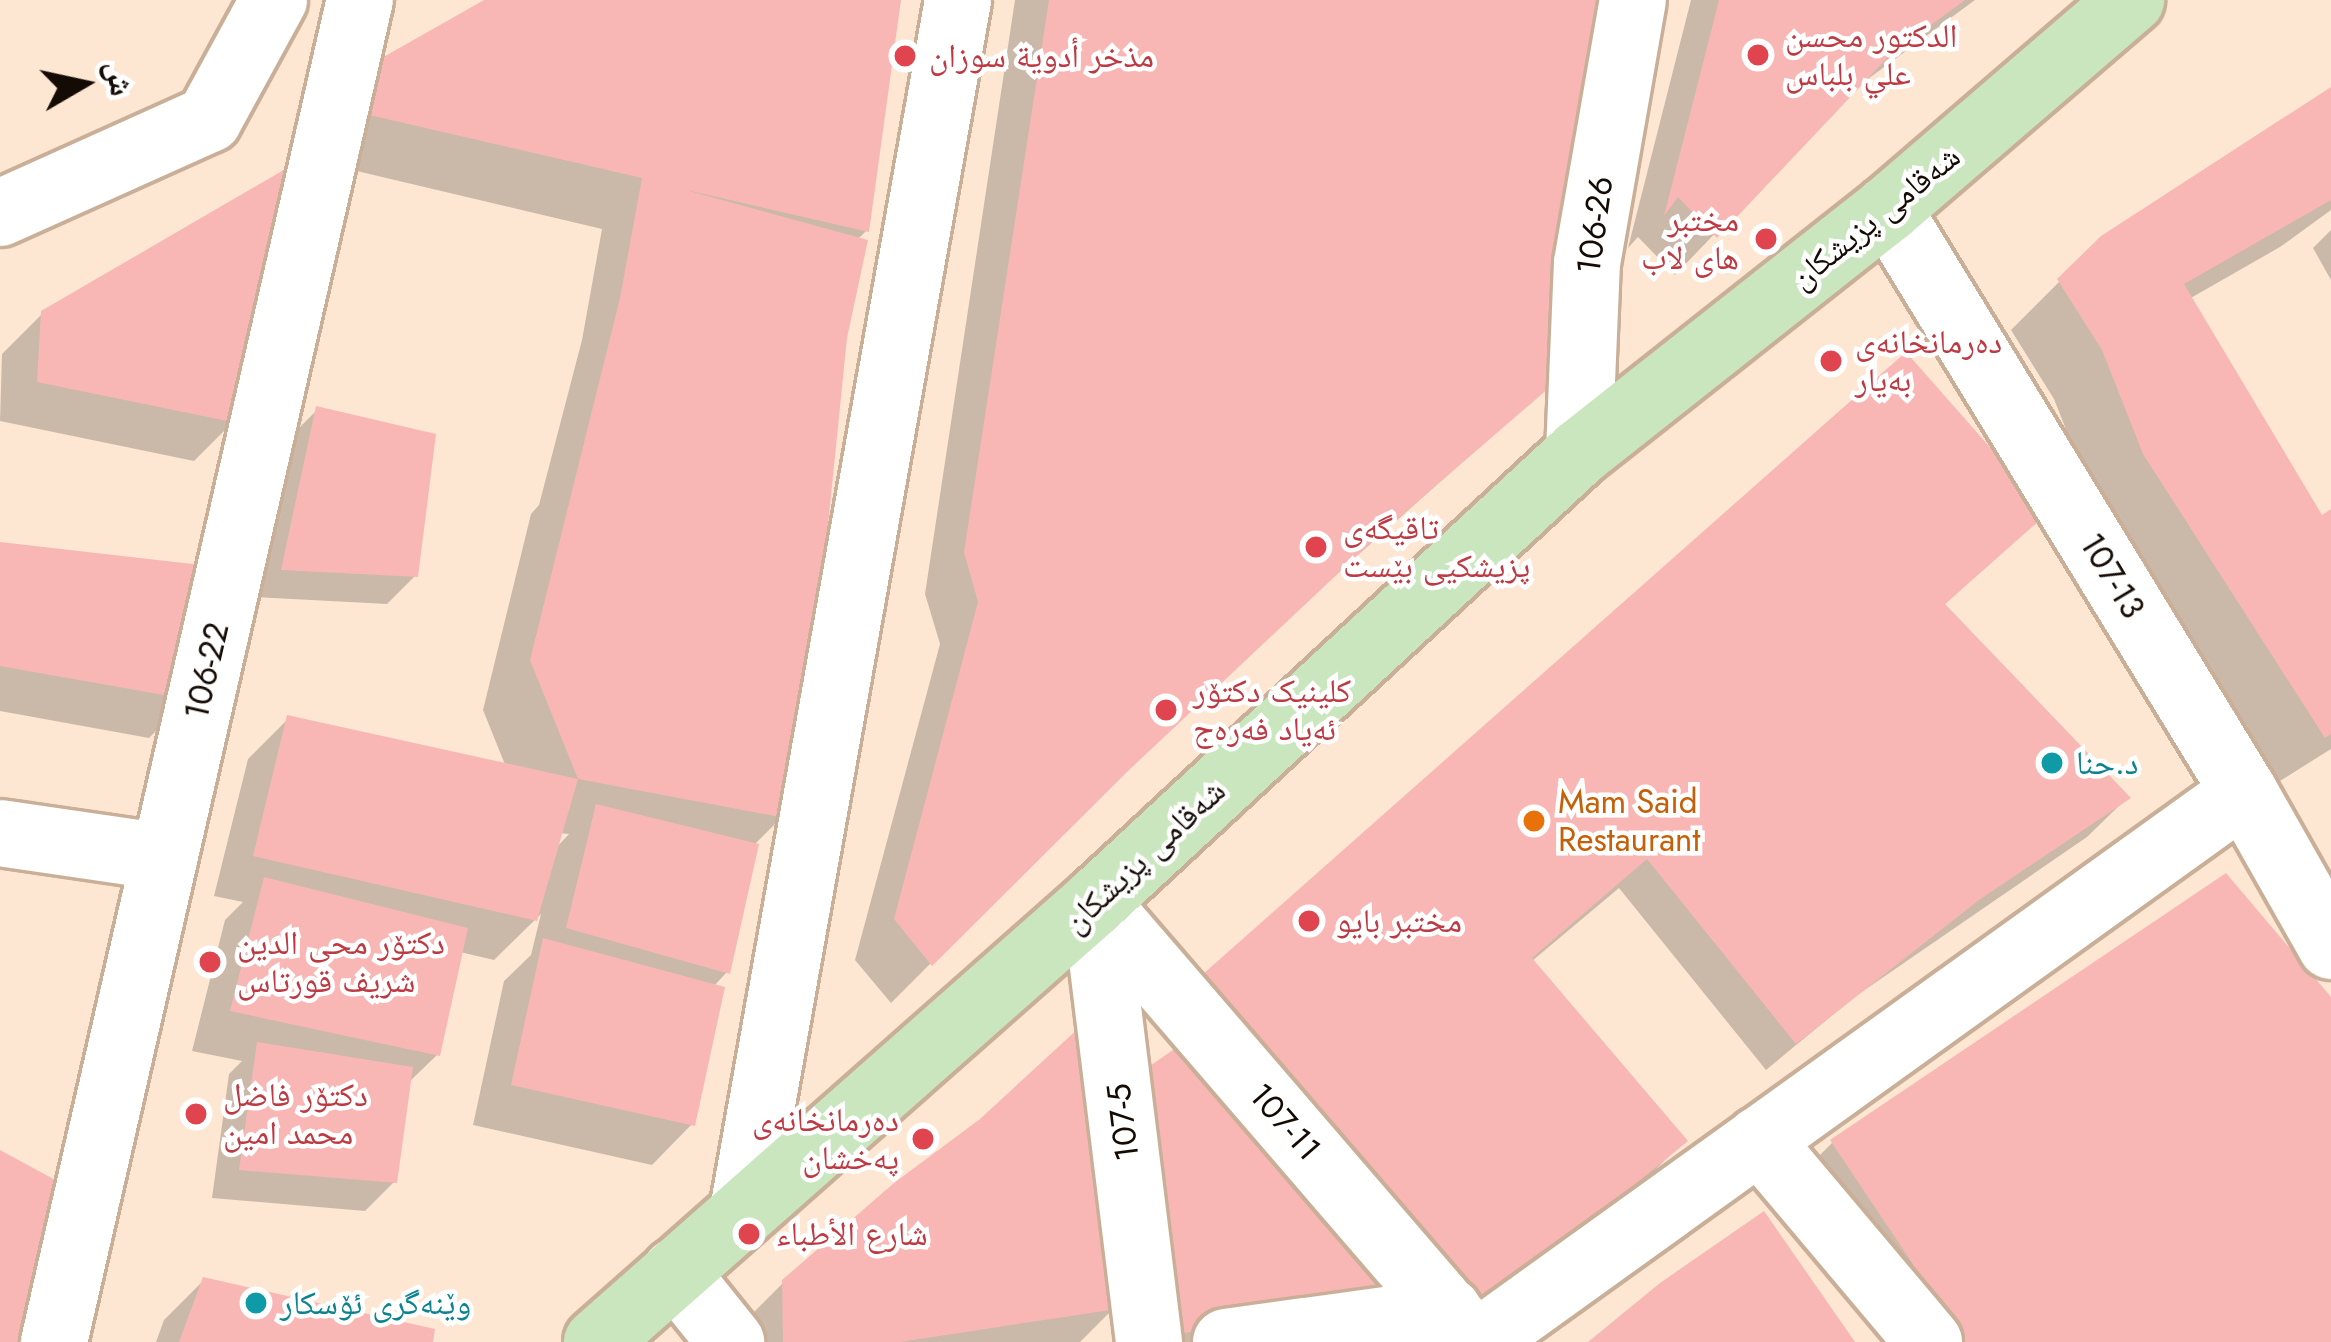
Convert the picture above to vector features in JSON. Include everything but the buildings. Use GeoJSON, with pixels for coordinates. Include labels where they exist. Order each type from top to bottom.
{"type":"FeatureCollection","features":[{"type":"Feature","properties":{"kind":"main road","name":"شەقامی پزیشکان"},"geometry":{"type":"LineString","coordinates":[[597,1342],[1095,902],[1579,453],[1888,209],[2131,0]]}},
{"type":"Feature","properties":{"kind":"street"},"geometry":{"type":"LineString","coordinates":[[0,213],[208,119],[274,0]]}},
{"type":"Feature","properties":{"kind":"street"},"geometry":{"type":"LineString","coordinates":[[743,1211],[958,0]]}},
{"type":"Feature","properties":{"kind":"street","name":"106-26"},"geometry":{"type":"LineString","coordinates":[[1579,453],[1587,263],[1633,0]]}},
{"type":"Feature","properties":{"kind":"street","name":"106-22"},"geometry":{"type":"LineString","coordinates":[[53,1342],[359,1]]}},
{"type":"Feature","properties":{"kind":"street","name":"107-13"},"geometry":{"type":"LineString","coordinates":[[1888,209],[2244,792],[2331,946]]}},
{"type":"Feature","properties":{"kind":"street"},"geometry":{"type":"LineString","coordinates":[[1226,1342],[1467,1332],[1760,1140],[2244,792]]}},
{"type":"Feature","properties":{"kind":"street"},"geometry":{"type":"LineString","coordinates":[[0,833],[164,857]]}},
{"type":"Feature","properties":{"kind":"street","name":"107-11"},"geometry":{"type":"LineString","coordinates":[[1095,902],[1467,1332]]}},
{"type":"Feature","properties":{"kind":"street","name":"107-5"},"geometry":{"type":"LineString","coordinates":[[1095,902],[1149,1342]]}},
{"type":"Feature","properties":{"kind":"street"},"geometry":{"type":"LineString","coordinates":[[1760,1140],[1928,1342]]}},
{"type":"Feature","properties":{"kind":"street"},"geometry":{"type":"LineString","coordinates":[[674,1272],[730,1342]]}},
{"type":"Feature","properties":{"kind":"place","name":"الدكتور محسن علي بلباس"},"geometry":{"type":"Point","coordinates":[1758,55]}},
{"type":"Feature","properties":{"kind":"place","name":"مذخر أدوية سوزان"},"geometry":{"type":"Point","coordinates":[905,56]}},
{"type":"Feature","properties":{"kind":"place","name":"مختبر هاى لاب"},"geometry":{"type":"Point","coordinates":[1766,239]}},
{"type":"Feature","properties":{"kind":"place","name":"دەرمانخانەی بەیار"},"geometry":{"type":"Point","coordinates":[1831,361]}},
{"type":"Feature","properties":{"kind":"place","name":"تاقیگەی پزیشکیی بێست"},"geometry":{"type":"Point","coordinates":[1316,547]}},
{"type":"Feature","properties":{"kind":"place","name":"کلینیک دکتۆر ئەیاد فەرەج"},"geometry":{"type":"Point","coordinates":[1166,710]}},
{"type":"Feature","properties":{"kind":"place","name":"د.حنا"},"geometry":{"type":"Point","coordinates":[2052,763]}},
{"type":"Feature","properties":{"kind":"place","name":"Mam Said Restaurant"},"geometry":{"type":"Point","coordinates":[1534,821]}},
{"type":"Feature","properties":{"kind":"place","name":"مختبر بايو"},"geometry":{"type":"Point","coordinates":[1309,921]}},
{"type":"Feature","properties":{"kind":"place","name":"دکتۆر محی الدین شریف قورتاس"},"geometry":{"type":"Point","coordinates":[210,962]}},
{"type":"Feature","properties":{"kind":"place","name":"دکتۆر فاضل محمد امین"},"geometry":{"type":"Point","coordinates":[196,1114]}},
{"type":"Feature","properties":{"kind":"place","name":"دەرمانخانەی پەخشان"},"geometry":{"type":"Point","coordinates":[923,1139]}},
{"type":"Feature","properties":{"kind":"place","name":"شارع الأطباء"},"geometry":{"type":"Point","coordinates":[749,1234]}},
{"type":"Feature","properties":{"kind":"place","name":"وێنه‌گری ئۆسكار"},"geometry":{"type":"Point","coordinates":[256,1303]}}]}
